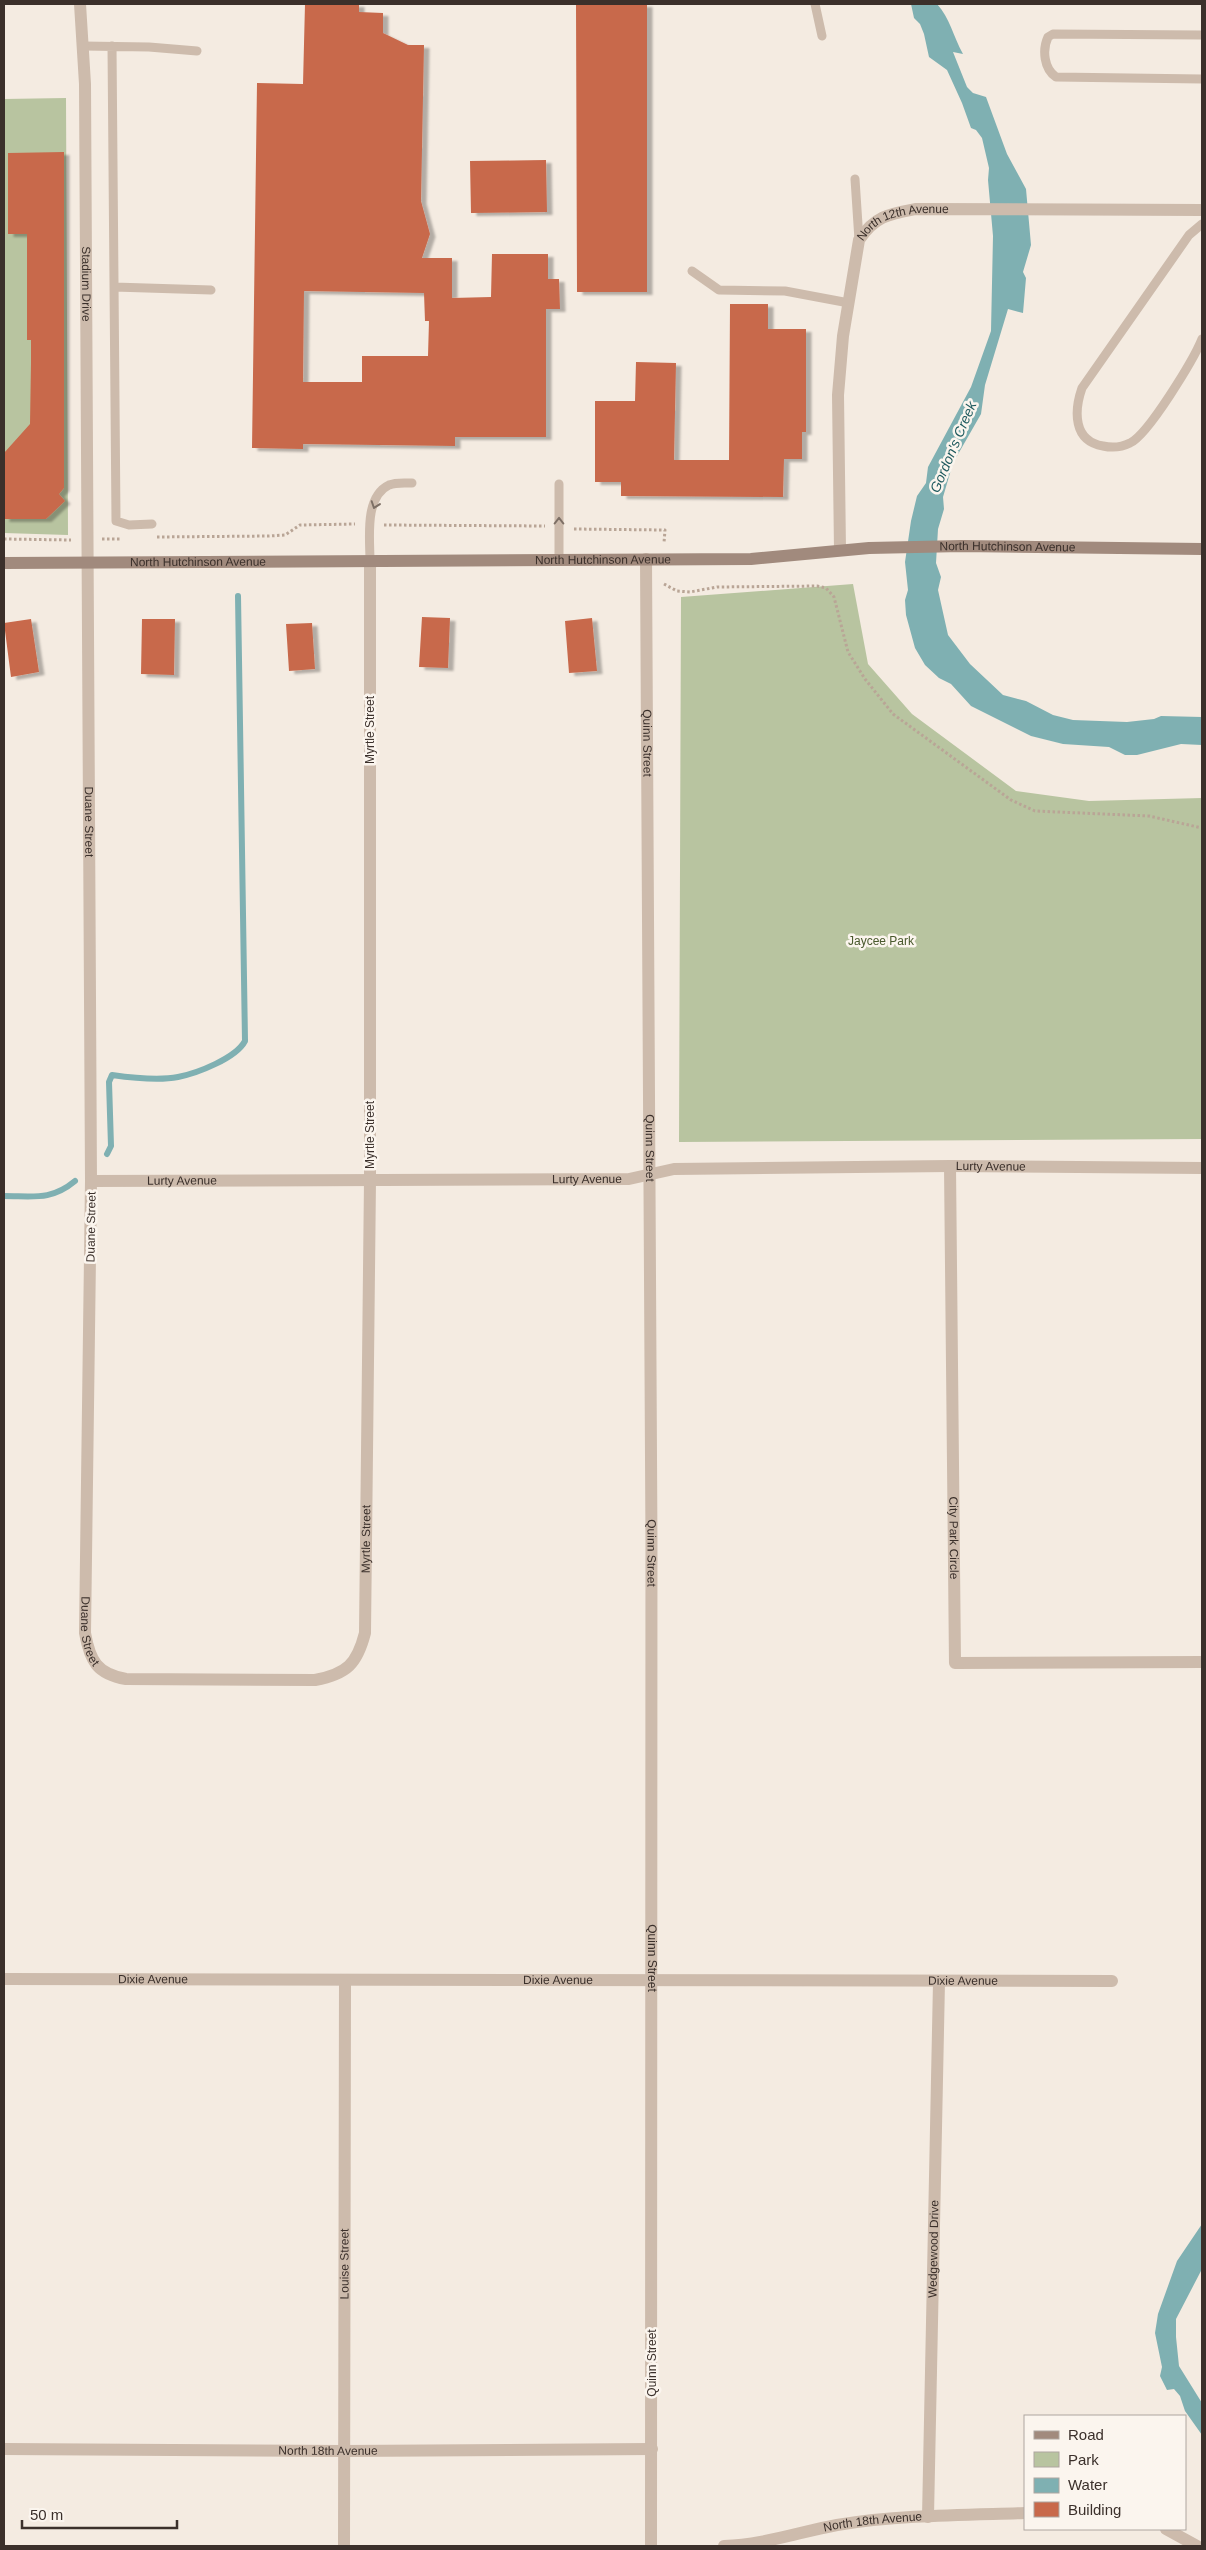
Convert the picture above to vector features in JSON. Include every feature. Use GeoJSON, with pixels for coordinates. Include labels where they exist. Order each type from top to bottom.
{"type":"FeatureCollection","features":[{"type":"Feature","properties":{"kind":"main road","name":"North Hutchinson Avenue"},"geometry":{"type":"LineString","coordinates":[[4,563],[751,559],[869,548],[962,546],[1202,549]]}},
{"type":"Feature","properties":{"kind":"street","name":"Stadium Drive"},"geometry":{"type":"LineString","coordinates":[[80,4],[83,46],[87,563]]}},
{"type":"Feature","properties":{"kind":"street","name":"North 12th Avenue"},"geometry":{"type":"LineString","coordinates":[[840,550],[838,395],[843,336],[859,240],[866,229],[878,218],[916,210],[1202,210]]}},
{"type":"Feature","properties":{"kind":"street","name":"Quinn Street"},"geometry":{"type":"LineString","coordinates":[[646,559],[651,1174],[653,1981],[651,2546]]}},
{"type":"Feature","properties":{"kind":"street","name":"Myrtle Street"},"geometry":{"type":"LineString","coordinates":[[315,1680],[333,1677],[348,1668],[359,1654],[365,1633],[370,1180],[370,561]]}},
{"type":"Feature","properties":{"kind":"street","name":"Duane Street"},"geometry":{"type":"LineString","coordinates":[[87,563],[91,1181],[85,1633],[88,1652],[96,1664],[109,1676],[126,1678],[315,1680]]}},
{"type":"Feature","properties":{"kind":"street","name":"Lurty Avenue"},"geometry":{"type":"LineString","coordinates":[[91,1181],[629,1179],[674,1169],[950,1166],[1202,1168]]}},
{"type":"Feature","properties":{"kind":"street","name":"City Park Circle"},"geometry":{"type":"LineString","coordinates":[[950,1166],[955,1663],[1202,1662]]}},
{"type":"Feature","properties":{"kind":"street","name":"Dixie Avenue"},"geometry":{"type":"LineString","coordinates":[[4,1979],[1112,1981]]}},
{"type":"Feature","properties":{"kind":"street","name":"Louise Street"},"geometry":{"type":"LineString","coordinates":[[344,2546],[345,1980]]}},
{"type":"Feature","properties":{"kind":"street","name":"Wedgewood Drive"},"geometry":{"type":"LineString","coordinates":[[928,2517],[939,1982]]}},
{"type":"Feature","properties":{"kind":"street","name":"North 18th Avenue"},"geometry":{"type":"LineString","coordinates":[[4,2449],[343,2451],[652,2449]]}},
{"type":"Feature","properties":{"kind":"street","name":"North 18th Avenue"},"geometry":{"type":"LineString","coordinates":[[724,2546],[781,2539],[838,2525],[928,2517],[1024,2513]]}},
{"type":"Feature","properties":{"kind":"street"},"geometry":{"type":"LineString","coordinates":[[1168,2530],[1197,2546]]}},
{"type":"Feature","properties":{"kind":"lane"},"geometry":{"type":"LineString","coordinates":[[815,4],[822,36]]}},
{"type":"Feature","properties":{"kind":"lane"},"geometry":{"type":"LineString","coordinates":[[1202,36],[1053,34],[1045,42],[1046,66],[1056,76],[1202,79]]}},
{"type":"Feature","properties":{"kind":"lane"},"geometry":{"type":"LineString","coordinates":[[83,46],[197,51]]}},
{"type":"Feature","properties":{"kind":"lane"},"geometry":{"type":"LineString","coordinates":[[112,46],[116,521],[129,525],[152,524]]}},
{"type":"Feature","properties":{"kind":"lane"},"geometry":{"type":"LineString","coordinates":[[855,179],[859,240]]}},
{"type":"Feature","properties":{"kind":"lane"},"geometry":{"type":"LineString","coordinates":[[1202,224],[1189,235],[1082,388],[1077,402],[1076,414],[1078,425],[1084,437],[1095,444],[1106,447],[1119,447],[1131,443],[1153,419],[1202,339]]}},
{"type":"Feature","properties":{"kind":"lane"},"geometry":{"type":"LineString","coordinates":[[692,271],[719,290],[785,291],[849,303]]}},
{"type":"Feature","properties":{"kind":"lane"},"geometry":{"type":"LineString","coordinates":[[114,287],[211,290]]}},
{"type":"Feature","properties":{"kind":"lane"},"geometry":{"type":"LineString","coordinates":[[370,561],[370,525],[374,504],[382,490],[395,483],[412,483]]}},
{"type":"Feature","properties":{"kind":"lane"},"geometry":{"type":"LineString","coordinates":[[559,484],[559,559]]}},
{"type":"Feature","properties":{"kind":"path"},"geometry":{"type":"LineString","coordinates":[[150,538],[286,535],[300,525],[559,527],[665,530],[664,585],[678,591],[690,592],[717,588],[789,586],[826,588],[834,598],[848,652],[864,678],[893,714],[1024,807],[1054,812],[1149,816],[1202,828]]}},
{"type":"Feature","properties":{"kind":"path"},"geometry":{"type":"LineString","coordinates":[[4,539],[122,539]]}},
{"type":"Feature","properties":{"kind":"green space"},"geometry":{"type":"Polygon","coordinates":[[[66,98],[68,535],[4,533],[4,99],[66,98]]]}},
{"type":"Feature","properties":{"kind":"green space","name":"Jaycee Park"},"geometry":{"type":"Polygon","coordinates":[[[853,584],[868,664],[912,714],[1016,791],[1089,801],[1202,798],[1202,1139],[679,1142],[681,597],[853,584]]]}},
{"type":"Feature","properties":{"kind":"water","name":"Gordon's Creek"},"geometry":{"type":"Polygon","coordinates":[[[911,4],[937,4],[948,21],[963,54],[953,52],[967,87],[973,93],[986,97],[1007,154],[1026,189],[1031,245],[1023,272],[1026,278],[1023,313],[1008,309],[985,385],[981,414],[953,463],[943,497],[944,509],[938,529],[936,563],[941,577],[938,590],[948,635],[970,664],[1003,695],[1026,701],[1053,715],[1073,720],[1127,722],[1154,719],[1161,716],[1202,717],[1202,745],[1181,744],[1137,755],[1125,755],[1109,747],[1063,744],[1031,736],[971,706],[951,684],[939,678],[925,665],[915,648],[906,615],[905,600],[908,590],[905,562],[911,521],[917,496],[926,483],[928,467],[971,387],[991,331],[993,236],[988,180],[989,168],[982,138],[976,130],[971,128],[947,70],[929,57],[924,34],[920,24],[914,18],[911,4]]]}},
{"type":"Feature","properties":{"kind":"water"},"geometry":{"type":"Polygon","coordinates":[[[1202,2224],[1202,2269],[1176,2319],[1176,2337],[1179,2366],[1202,2403],[1202,2435],[1185,2411],[1180,2396],[1174,2389],[1167,2390],[1160,2376],[1162,2367],[1155,2333],[1158,2314],[1177,2261],[1202,2224]]]}},
{"type":"Feature","properties":{"kind":"building"},"geometry":{"type":"Polygon","coordinates":[[[305,4],[359,4],[359,12],[383,13],[383,33],[408,45],[424,45],[421,201],[430,234],[422,258],[452,258],[452,298],[491,297],[492,254],[548,254],[548,279],[559,279],[560,309],[546,309],[546,437],[455,437],[455,446],[303,444],[303,449],[252,448],[257,83],[303,84],[305,4]],[[304,291],[303,382],[362,382],[362,356],[428,356],[429,321],[425,321],[424,293],[304,291]]]}},
{"type":"Feature","properties":{"kind":"building"},"geometry":{"type":"Polygon","coordinates":[[[576,4],[647,4],[647,292],[577,292],[576,4]]]}},
{"type":"Feature","properties":{"kind":"building"},"geometry":{"type":"Polygon","coordinates":[[[64,152],[64,488],[59,494],[65,501],[46,519],[4,519],[4,453],[30,424],[31,363],[31,340],[27,340],[27,234],[8,234],[8,153],[64,152]]]}},
{"type":"Feature","properties":{"kind":"building"},"geometry":{"type":"Polygon","coordinates":[[[546,160],[547,212],[471,213],[470,161],[546,160]]]}},
{"type":"Feature","properties":{"kind":"building"},"geometry":{"type":"Polygon","coordinates":[[[730,304],[768,304],[768,329],[806,329],[806,432],[802,432],[802,459],[784,459],[783,497],[621,496],[621,482],[595,482],[595,401],[635,401],[636,362],[676,363],[674,460],[729,460],[730,304]]]}},
{"type":"Feature","properties":{"kind":"building"},"geometry":{"type":"Polygon","coordinates":[[[422,617],[450,618],[448,668],[419,667],[422,617]]]}},
{"type":"Feature","properties":{"kind":"building"},"geometry":{"type":"Polygon","coordinates":[[[592,618],[597,671],[569,673],[565,621],[592,618]]]}},
{"type":"Feature","properties":{"kind":"building"},"geometry":{"type":"Polygon","coordinates":[[[31,619],[39,672],[11,677],[4,623],[31,619]]]}},
{"type":"Feature","properties":{"kind":"building"},"geometry":{"type":"Polygon","coordinates":[[[142,619],[175,619],[174,675],[141,674],[142,619]]]}},
{"type":"Feature","properties":{"kind":"building"},"geometry":{"type":"Polygon","coordinates":[[[312,623],[315,669],[289,671],[286,624],[312,623]]]}},
{"type":"Feature","properties":{"kind":"waterway"},"geometry":{"type":"LineString","coordinates":[[107,1154],[111,1146],[109,1082],[112,1075],[154,1079],[186,1075],[225,1059],[234,1053],[245,1041],[238,596]]}},
{"type":"Feature","properties":{"kind":"waterway"},"geometry":{"type":"LineString","coordinates":[[4,1196],[33,1197],[50,1195],[75,1181]]}}]}
